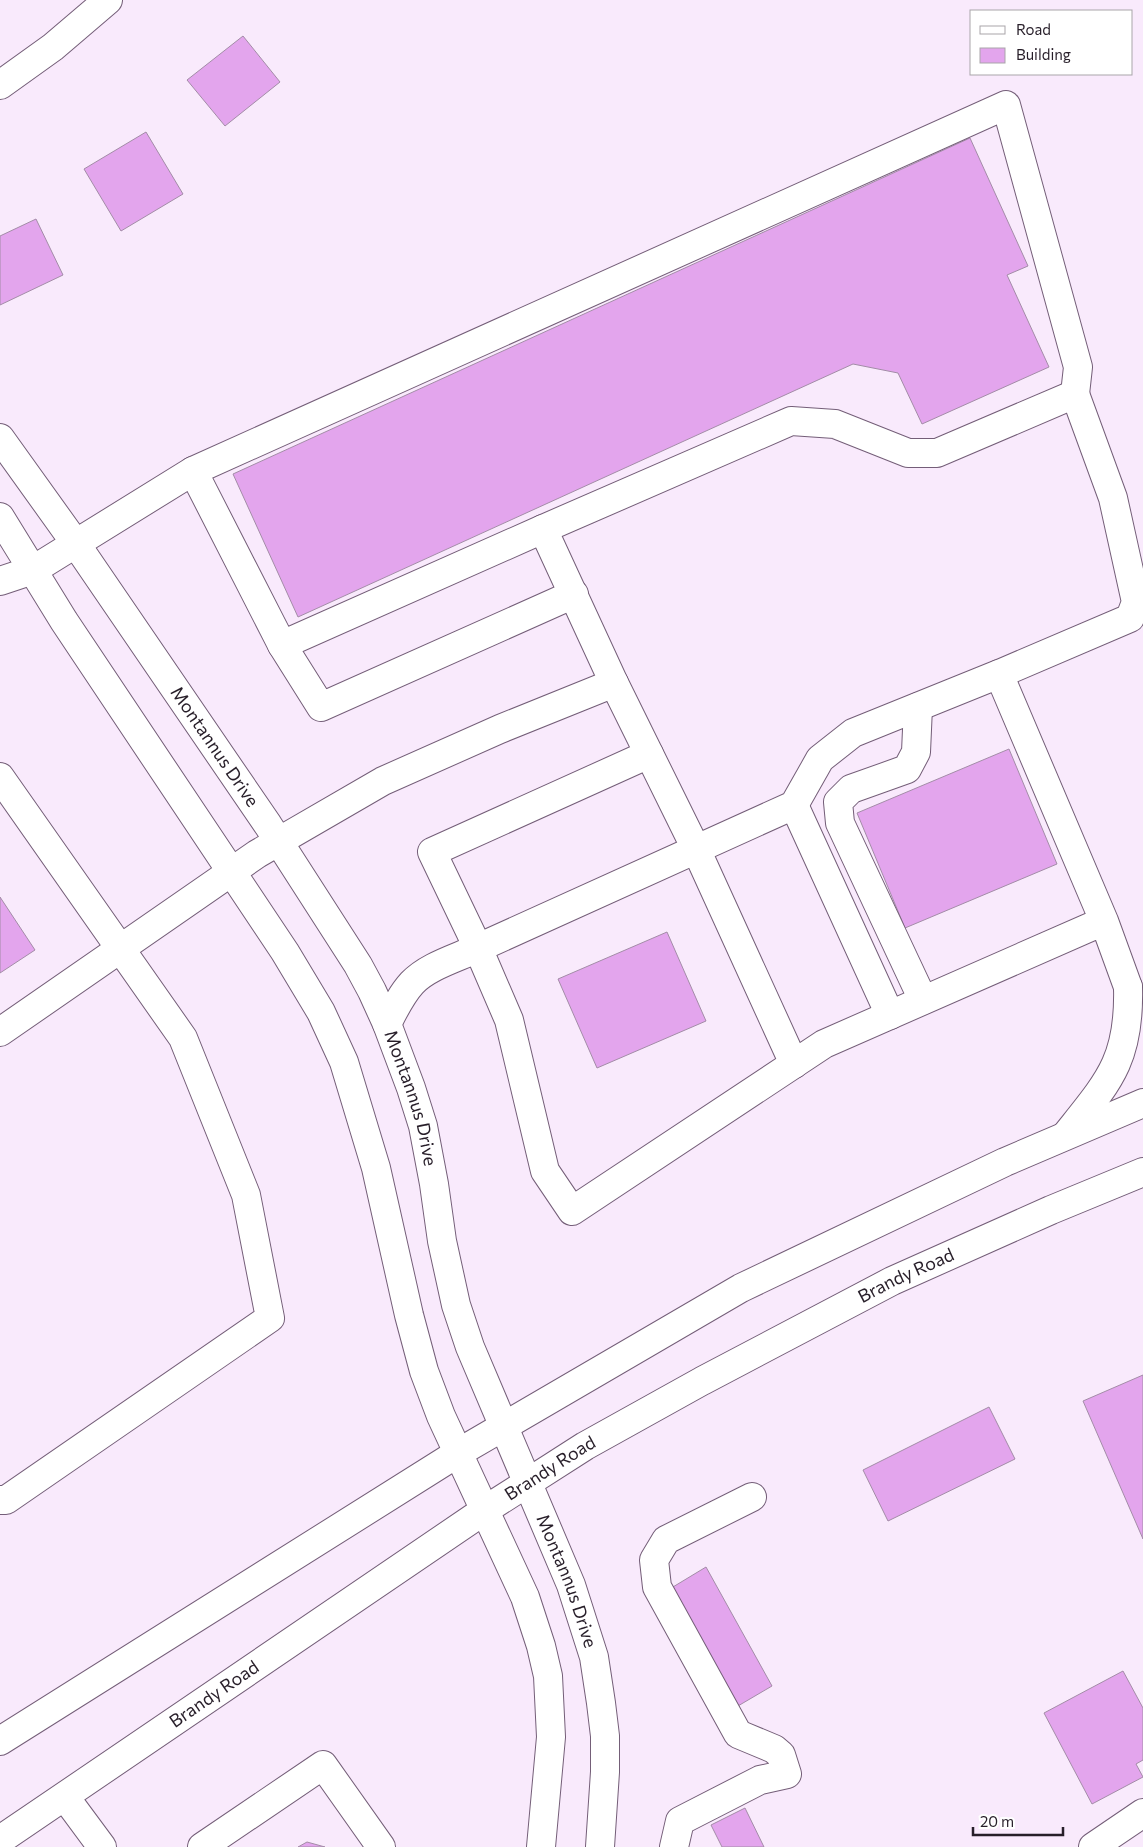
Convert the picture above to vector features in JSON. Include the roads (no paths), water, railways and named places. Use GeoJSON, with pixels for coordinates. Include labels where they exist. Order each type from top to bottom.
{"type":"FeatureCollection","features":[{"type":"Feature","properties":{"kind":"street"},"geometry":{"type":"LineString","coordinates":[[0,85],[53,48],[108,0]]}},
{"type":"Feature","properties":{"kind":"street"},"geometry":{"type":"LineString","coordinates":[[0,582],[33,570],[193,471],[1006,105],[1078,367],[1075,394],[1113,498],[1136,602],[1130,618],[853,733],[820,759],[794,805],[427,971],[416,979],[401,997],[387,1024]]}},
{"type":"Feature","properties":{"kind":"street"},"geometry":{"type":"LineString","coordinates":[[282,645],[791,421],[835,424],[908,454],[937,453],[1075,394]]}},
{"type":"Feature","properties":{"kind":"street","name":"Montannus Drive"},"geometry":{"type":"LineString","coordinates":[[0,438],[76,544],[278,842],[358,965],[387,1024],[411,1088],[422,1126],[434,1184],[442,1241],[456,1305],[470,1347],[571,1585],[594,1657],[605,1736],[605,1772],[600,1847]]}},
{"type":"Feature","properties":{"kind":"street"},"geometry":{"type":"LineString","coordinates":[[193,471],[282,645],[322,707],[574,594]]}},
{"type":"Feature","properties":{"kind":"street"},"geometry":{"type":"LineString","coordinates":[[0,517],[64,621],[304,983],[344,1062],[376,1168],[420,1357],[434,1398],[458,1453],[525,1597],[548,1676],[551,1738],[541,1847]]}},
{"type":"Feature","properties":{"kind":"street"},"geometry":{"type":"LineString","coordinates":[[543,529],[614,683],[696,849],[794,1064]]}},
{"type":"Feature","properties":{"kind":"street"},"geometry":{"type":"LineString","coordinates":[[999,674],[1104,921],[1128,987],[1143,1009]]}},
{"type":"Feature","properties":{"kind":"street"},"geometry":{"type":"LineString","coordinates":[[0,1032],[231,872],[278,842],[383,781],[500,729],[614,683]]}},
{"type":"Feature","properties":{"kind":"street"},"geometry":{"type":"LineString","coordinates":[[918,707],[916,752],[906,769],[851,789],[838,802],[840,823],[923,1000]]}},
{"type":"Feature","properties":{"kind":"street"},"geometry":{"type":"LineString","coordinates":[[649,754],[432,852],[478,948],[509,1020],[545,1171],[572,1211],[824,1044],[1104,921]]}},
{"type":"Feature","properties":{"kind":"street"},"geometry":{"type":"LineString","coordinates":[[0,777],[183,1038],[246,1195],[270,1318],[6,1500],[0,1500]]}},
{"type":"Feature","properties":{"kind":"street"},"geometry":{"type":"LineString","coordinates":[[794,805],[890,1015]]}},
{"type":"Feature","properties":{"kind":"street"},"geometry":{"type":"LineString","coordinates":[[1065,1137],[1114,1071],[1125,1037],[1128,1013],[1128,987]]}},
{"type":"Feature","properties":{"kind":"street"},"geometry":{"type":"LineString","coordinates":[[0,1741],[458,1453],[741,1288],[996,1166],[1143,1103]]}},
{"type":"Feature","properties":{"kind":"street","name":"Brandy Road"},"geometry":{"type":"LineString","coordinates":[[0,1840],[485,1510],[585,1446],[693,1386],[892,1281],[1050,1210],[1143,1172]]}},
{"type":"Feature","properties":{"kind":"street"},"geometry":{"type":"LineString","coordinates":[[674,1847],[680,1821],[760,1780],[787,1774],[781,1755],[738,1734],[657,1586],[654,1560],[666,1540],[752,1497]]}},
{"type":"Feature","properties":{"kind":"street"},"geometry":{"type":"LineString","coordinates":[[202,1847],[323,1765],[381,1847]]}},
{"type":"Feature","properties":{"kind":"street"},"geometry":{"type":"LineString","coordinates":[[65,1797],[102,1847]]}},
{"type":"Feature","properties":{"kind":"street"},"geometry":{"type":"LineString","coordinates":[[1093,1847],[1143,1813]]}}]}
